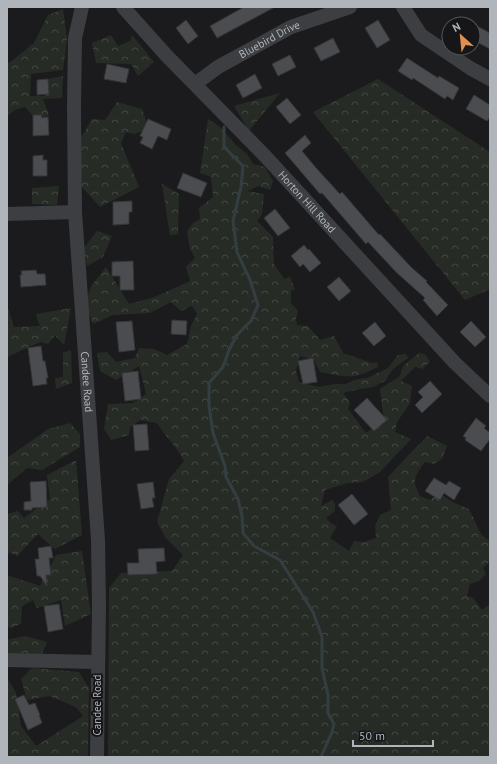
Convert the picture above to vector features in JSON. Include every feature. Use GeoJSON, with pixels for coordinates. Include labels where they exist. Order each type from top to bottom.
{"type":"FeatureCollection","features":[{"type":"Feature","properties":{"kind":"street","name":"Candee Road"},"geometry":{"type":"LineString","coordinates":[[82,7],[75,38],[74,212],[98,540],[99,606],[97,662],[97,757]]}},
{"type":"Feature","properties":{"kind":"street","name":"Horton Hill Road"},"geometry":{"type":"LineString","coordinates":[[123,7],[166,55],[266,157],[455,363],[490,396]]}},
{"type":"Feature","properties":{"kind":"street","name":"Bluebird Drive"},"geometry":{"type":"LineString","coordinates":[[195,84],[218,67],[291,27],[350,7]]}},
{"type":"Feature","properties":{"kind":"street"},"geometry":{"type":"LineString","coordinates":[[403,7],[421,36],[470,68],[490,79]]}},
{"type":"Feature","properties":{"kind":"street"},"geometry":{"type":"LineString","coordinates":[[7,214],[74,212]]}},
{"type":"Feature","properties":{"kind":"street"},"geometry":{"type":"LineString","coordinates":[[7,660],[97,662]]}},
{"type":"Feature","properties":{"kind":"green space"},"geometry":{"type":"Polygon","coordinates":[[[63,9],[67,39],[63,70],[31,74],[30,96],[44,96],[43,80],[63,76],[62,98],[43,99],[49,115],[37,120],[25,107],[15,110],[7,116],[7,61],[9,63],[34,43],[48,15],[63,9]]]}},
{"type":"Feature","properties":{"kind":"green space"},"geometry":{"type":"Polygon","coordinates":[[[111,35],[118,46],[130,41],[132,35],[154,62],[138,76],[131,64],[96,63],[92,43],[111,35]]]}},
{"type":"Feature","properties":{"kind":"green space"},"geometry":{"type":"Polygon","coordinates":[[[378,79],[490,152],[490,289],[465,300],[313,112],[378,79]]]}},
{"type":"Feature","properties":{"kind":"green space"},"geometry":{"type":"Polygon","coordinates":[[[280,93],[249,131],[234,106],[280,93]]]}},
{"type":"Feature","properties":{"kind":"green space"},"geometry":{"type":"Polygon","coordinates":[[[117,102],[142,109],[149,129],[134,134],[126,132],[121,143],[139,187],[100,207],[81,186],[79,141],[92,119],[105,120],[117,102]]]}},
{"type":"Feature","properties":{"kind":"green space"},"geometry":{"type":"Polygon","coordinates":[[[208,119],[219,126],[236,145],[247,154],[253,164],[265,167],[273,181],[270,190],[258,186],[247,191],[264,194],[262,214],[257,221],[273,237],[274,264],[284,279],[290,277],[295,289],[291,291],[291,303],[298,311],[296,319],[297,325],[308,326],[320,340],[334,336],[343,353],[372,363],[377,362],[378,367],[362,374],[356,376],[344,376],[320,372],[314,360],[300,356],[296,371],[299,382],[318,387],[335,384],[347,384],[354,380],[367,378],[388,368],[398,355],[406,354],[408,358],[393,369],[385,381],[373,387],[343,393],[350,402],[348,409],[366,433],[384,420],[380,389],[400,376],[403,366],[419,353],[425,354],[430,362],[422,369],[415,367],[401,381],[412,386],[410,403],[397,422],[395,432],[411,439],[380,472],[363,482],[347,483],[325,490],[321,506],[332,500],[335,503],[335,511],[326,518],[332,524],[337,526],[330,538],[349,551],[354,541],[364,542],[376,538],[375,526],[380,515],[391,510],[388,477],[427,436],[447,446],[442,459],[434,464],[425,462],[415,478],[415,482],[420,496],[430,500],[439,493],[452,502],[469,509],[481,534],[490,542],[489,562],[483,568],[486,574],[479,581],[470,584],[467,596],[473,598],[482,610],[490,604],[490,757],[108,757],[109,588],[121,573],[172,571],[183,555],[165,537],[157,522],[169,479],[184,461],[157,423],[140,420],[130,427],[129,435],[111,440],[104,429],[108,404],[133,403],[146,394],[139,366],[116,380],[100,371],[97,353],[107,352],[116,362],[135,358],[139,348],[154,349],[167,355],[187,344],[191,326],[197,314],[192,306],[181,311],[171,302],[150,313],[113,315],[93,324],[85,303],[92,285],[106,267],[129,304],[155,297],[190,281],[186,267],[195,258],[190,249],[187,232],[192,224],[200,219],[199,208],[213,197],[211,177],[200,173],[208,119]]]}},
{"type":"Feature","properties":{"kind":"green space"},"geometry":{"type":"Polygon","coordinates":[[[162,184],[179,194],[178,234],[170,235],[162,184]]]}},
{"type":"Feature","properties":{"kind":"green space"},"geometry":{"type":"Polygon","coordinates":[[[59,186],[57,205],[32,204],[32,188],[59,186]]]}},
{"type":"Feature","properties":{"kind":"green space"},"geometry":{"type":"Polygon","coordinates":[[[97,231],[112,236],[103,257],[87,266],[84,248],[97,231]]]}},
{"type":"Feature","properties":{"kind":"green space"},"geometry":{"type":"Polygon","coordinates":[[[7,305],[14,327],[40,326],[36,314],[71,308],[64,345],[55,335],[48,344],[40,342],[7,357],[7,305]]]}},
{"type":"Feature","properties":{"kind":"green space"},"geometry":{"type":"Polygon","coordinates":[[[71,350],[72,383],[56,389],[55,378],[63,377],[63,353],[71,350]]]}},
{"type":"Feature","properties":{"kind":"green space"},"geometry":{"type":"Polygon","coordinates":[[[70,423],[80,434],[80,447],[42,470],[27,468],[7,485],[7,458],[48,429],[70,423]]]}},
{"type":"Feature","properties":{"kind":"green space"},"geometry":{"type":"Polygon","coordinates":[[[76,460],[82,535],[55,549],[38,534],[17,556],[9,552],[7,559],[7,514],[18,511],[24,518],[50,499],[47,475],[76,460]]]}},
{"type":"Feature","properties":{"kind":"green space"},"geometry":{"type":"Polygon","coordinates":[[[82,551],[91,614],[65,626],[61,600],[37,608],[33,600],[22,606],[21,624],[11,628],[7,627],[7,575],[40,586],[56,555],[82,551]]]}},
{"type":"Feature","properties":{"kind":"green space"},"geometry":{"type":"Polygon","coordinates":[[[25,636],[47,642],[42,654],[7,653],[7,640],[25,636]]]}},
{"type":"Feature","properties":{"kind":"green space"},"geometry":{"type":"Polygon","coordinates":[[[32,668],[79,672],[89,688],[88,757],[7,757],[7,677],[16,693],[21,726],[36,746],[83,716],[76,707],[49,696],[27,700],[21,679],[32,668]]]}},
{"type":"Feature","properties":{"kind":"building"},"geometry":{"type":"Polygon","coordinates":[[[244,7],[275,7],[217,38],[210,26],[244,7]]]}},
{"type":"Feature","properties":{"kind":"building"},"geometry":{"type":"Polygon","coordinates":[[[186,20],[198,36],[188,44],[176,28],[186,20]]]}},
{"type":"Feature","properties":{"kind":"building"},"geometry":{"type":"Polygon","coordinates":[[[378,20],[390,40],[377,48],[365,28],[378,20]]]}},
{"type":"Feature","properties":{"kind":"building"},"geometry":{"type":"Polygon","coordinates":[[[481,28],[490,33],[490,49],[481,44],[481,28]]]}},
{"type":"Feature","properties":{"kind":"building"},"geometry":{"type":"Polygon","coordinates":[[[333,38],[340,52],[321,61],[314,48],[333,38]]]}},
{"type":"Feature","properties":{"kind":"building"},"geometry":{"type":"Polygon","coordinates":[[[290,55],[296,67],[278,76],[272,64],[290,55]]]}},
{"type":"Feature","properties":{"kind":"building"},"geometry":{"type":"Polygon","coordinates":[[[407,58],[438,78],[439,76],[459,88],[453,100],[447,96],[445,99],[413,78],[412,80],[398,71],[407,58]]]}},
{"type":"Feature","properties":{"kind":"building"},"geometry":{"type":"Polygon","coordinates":[[[107,64],[129,69],[126,83],[104,79],[107,64]]]}},
{"type":"Feature","properties":{"kind":"building"},"geometry":{"type":"Polygon","coordinates":[[[255,74],[262,88],[243,98],[236,85],[255,74]]]}},
{"type":"Feature","properties":{"kind":"building"},"geometry":{"type":"Polygon","coordinates":[[[48,79],[49,94],[37,95],[37,80],[48,79]]]}},
{"type":"Feature","properties":{"kind":"building"},"geometry":{"type":"Polygon","coordinates":[[[474,95],[490,105],[490,117],[487,121],[466,109],[474,95]]]}},
{"type":"Feature","properties":{"kind":"building"},"geometry":{"type":"Polygon","coordinates":[[[287,98],[301,115],[290,124],[276,107],[287,98]]]}},
{"type":"Feature","properties":{"kind":"building"},"geometry":{"type":"Polygon","coordinates":[[[33,115],[41,115],[42,118],[48,117],[49,135],[33,136],[33,115]]]}},
{"type":"Feature","properties":{"kind":"building"},"geometry":{"type":"Polygon","coordinates":[[[148,119],[171,129],[167,140],[158,136],[152,149],[140,143],[143,137],[140,136],[148,119]]]}},
{"type":"Feature","properties":{"kind":"building"},"geometry":{"type":"Polygon","coordinates":[[[305,135],[311,143],[302,151],[317,169],[340,194],[342,192],[379,235],[380,234],[412,268],[427,281],[426,282],[448,305],[437,316],[423,300],[425,298],[396,272],[368,242],[366,244],[285,153],[305,135]]]}},
{"type":"Feature","properties":{"kind":"building"},"geometry":{"type":"Polygon","coordinates":[[[43,155],[43,160],[47,160],[47,176],[33,176],[33,156],[43,155]]]}},
{"type":"Feature","properties":{"kind":"building"},"geometry":{"type":"Polygon","coordinates":[[[183,173],[207,183],[201,197],[177,188],[183,173]]]}},
{"type":"Feature","properties":{"kind":"building"},"geometry":{"type":"Polygon","coordinates":[[[132,201],[132,212],[129,212],[129,224],[113,225],[113,202],[132,201]]]}},
{"type":"Feature","properties":{"kind":"building"},"geometry":{"type":"Polygon","coordinates":[[[275,209],[290,228],[278,236],[264,218],[275,209]]]}},
{"type":"Feature","properties":{"kind":"building"},"geometry":{"type":"Polygon","coordinates":[[[304,245],[321,263],[310,272],[303,264],[300,267],[291,256],[304,245]]]}},
{"type":"Feature","properties":{"kind":"building"},"geometry":{"type":"Polygon","coordinates":[[[133,261],[134,290],[120,290],[120,276],[112,276],[112,262],[133,261]]]}},
{"type":"Feature","properties":{"kind":"building"},"geometry":{"type":"Polygon","coordinates":[[[36,270],[37,274],[45,274],[46,285],[21,287],[21,271],[36,270]]]}},
{"type":"Feature","properties":{"kind":"building"},"geometry":{"type":"Polygon","coordinates":[[[339,277],[351,291],[339,301],[327,287],[339,277]]]}},
{"type":"Feature","properties":{"kind":"building"},"geometry":{"type":"Polygon","coordinates":[[[172,320],[187,321],[186,335],[171,334],[172,320]]]}},
{"type":"Feature","properties":{"kind":"building"},"geometry":{"type":"Polygon","coordinates":[[[132,321],[135,350],[119,352],[116,322],[132,321]]]}},
{"type":"Feature","properties":{"kind":"building"},"geometry":{"type":"Polygon","coordinates":[[[471,321],[486,337],[475,347],[460,332],[471,321]]]}},
{"type":"Feature","properties":{"kind":"building"},"geometry":{"type":"Polygon","coordinates":[[[375,322],[386,336],[374,346],[362,333],[375,322]]]}},
{"type":"Feature","properties":{"kind":"building"},"geometry":{"type":"Polygon","coordinates":[[[41,346],[43,361],[45,361],[48,378],[46,378],[47,384],[33,386],[28,348],[41,346]]]}},
{"type":"Feature","properties":{"kind":"building"},"geometry":{"type":"Polygon","coordinates":[[[313,358],[317,382],[303,384],[298,361],[313,358]]]}},
{"type":"Feature","properties":{"kind":"building"},"geometry":{"type":"Polygon","coordinates":[[[138,371],[141,399],[125,401],[122,373],[138,371]]]}},
{"type":"Feature","properties":{"kind":"building"},"geometry":{"type":"Polygon","coordinates":[[[430,381],[442,394],[422,413],[415,405],[423,397],[418,392],[430,381]]]}},
{"type":"Feature","properties":{"kind":"building"},"geometry":{"type":"Polygon","coordinates":[[[367,398],[387,420],[374,431],[354,410],[367,398]]]}},
{"type":"Feature","properties":{"kind":"building"},"geometry":{"type":"Polygon","coordinates":[[[476,418],[486,426],[484,428],[490,433],[490,439],[481,451],[465,440],[466,438],[463,436],[476,418]]]}},
{"type":"Feature","properties":{"kind":"building"},"geometry":{"type":"Polygon","coordinates":[[[147,424],[149,450],[135,451],[133,425],[147,424]]]}},
{"type":"Feature","properties":{"kind":"building"},"geometry":{"type":"Polygon","coordinates":[[[434,478],[446,485],[449,481],[461,488],[454,500],[444,493],[440,500],[425,491],[434,478]]]}},
{"type":"Feature","properties":{"kind":"building"},"geometry":{"type":"Polygon","coordinates":[[[46,481],[47,507],[24,510],[24,502],[31,501],[30,482],[46,481]]]}},
{"type":"Feature","properties":{"kind":"building"},"geometry":{"type":"Polygon","coordinates":[[[153,482],[155,498],[152,498],[154,507],[141,509],[137,484],[153,482]]]}},
{"type":"Feature","properties":{"kind":"building"},"geometry":{"type":"Polygon","coordinates":[[[352,494],[368,514],[354,525],[338,505],[352,494]]]}},
{"type":"Feature","properties":{"kind":"building"},"geometry":{"type":"Polygon","coordinates":[[[51,546],[53,558],[49,558],[51,575],[46,575],[47,586],[40,576],[37,576],[35,559],[39,559],[38,548],[51,546]]]}},
{"type":"Feature","properties":{"kind":"building"},"geometry":{"type":"Polygon","coordinates":[[[164,548],[165,561],[156,562],[157,574],[128,575],[127,563],[139,563],[138,549],[164,548]]]}},
{"type":"Feature","properties":{"kind":"building"},"geometry":{"type":"Polygon","coordinates":[[[59,604],[63,629],[48,632],[44,606],[59,604]]]}},
{"type":"Feature","properties":{"kind":"building"},"geometry":{"type":"Polygon","coordinates":[[[24,695],[29,705],[35,703],[42,723],[28,730],[15,699],[24,695]]]}},
{"type":"Feature","properties":{"kind":"waterway"},"geometry":{"type":"LineString","coordinates":[[224,127],[224,147],[243,166],[241,187],[233,221],[237,252],[250,280],[258,305],[251,321],[237,335],[229,350],[223,367],[209,383],[209,406],[213,433],[225,466],[226,477],[238,499],[242,516],[243,533],[254,546],[280,560],[313,612],[322,637],[322,668],[328,695],[328,713],[334,724],[321,757]]}}]}
